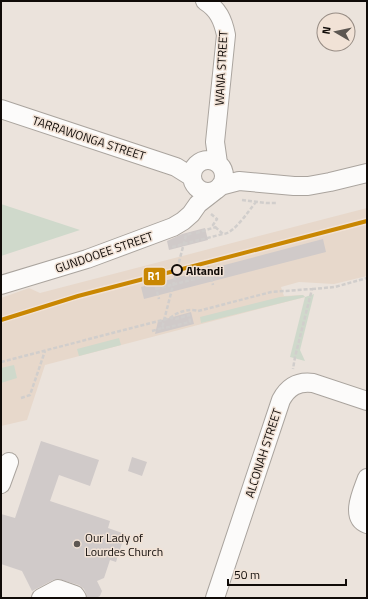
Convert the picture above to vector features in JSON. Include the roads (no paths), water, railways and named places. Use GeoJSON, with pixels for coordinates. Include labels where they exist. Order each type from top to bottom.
{"type":"FeatureCollection","features":[{"type":"Feature","properties":{"kind":"street","name":"WANA STREET"},"geometry":{"type":"LineString","coordinates":[[204,1],[211,5],[221,18],[226,35],[216,142],[204,175]]}},
{"type":"Feature","properties":{"kind":"street","name":"TARRAWONGA STREET"},"geometry":{"type":"LineString","coordinates":[[1,109],[204,175]]}},
{"type":"Feature","properties":{"kind":"street","name":"GUNDOOEE STREET"},"geometry":{"type":"LineString","coordinates":[[1,285],[87,259],[173,227],[191,214],[204,175],[218,188],[239,181],[308,186],[367,173]]}},
{"type":"Feature","properties":{"kind":"street"},"geometry":{"type":"LineString","coordinates":[[204,175],[224,174],[224,180],[218,188]]}},
{"type":"Feature","properties":{"kind":"street"},"geometry":{"type":"LineString","coordinates":[[204,175],[239,181]]}},
{"type":"Feature","properties":{"kind":"street","name":"ALCONAH STREET"},"geometry":{"type":"LineString","coordinates":[[215,598],[281,400],[288,390],[299,383],[306,382],[367,401]]}},
{"type":"Feature","properties":{"kind":"street"},"geometry":{"type":"LineString","coordinates":[[1,484],[9,462]]}},
{"type":"Feature","properties":{"kind":"street"},"geometry":{"type":"LineString","coordinates":[[367,478],[358,504],[359,517],[363,523],[367,524]]}},
{"type":"Feature","properties":{"kind":"street"},"geometry":{"type":"LineString","coordinates":[[41,598],[58,589],[75,595],[77,598]]}},
{"type":"Feature","properties":{"kind":"place","name":"Altandi"},"geometry":{"type":"Point","coordinates":[177,270]}},
{"type":"Feature","properties":{"kind":"place","name":"Our Lady of Lourdes Church"},"geometry":{"type":"Point","coordinates":[77,544]}}]}
